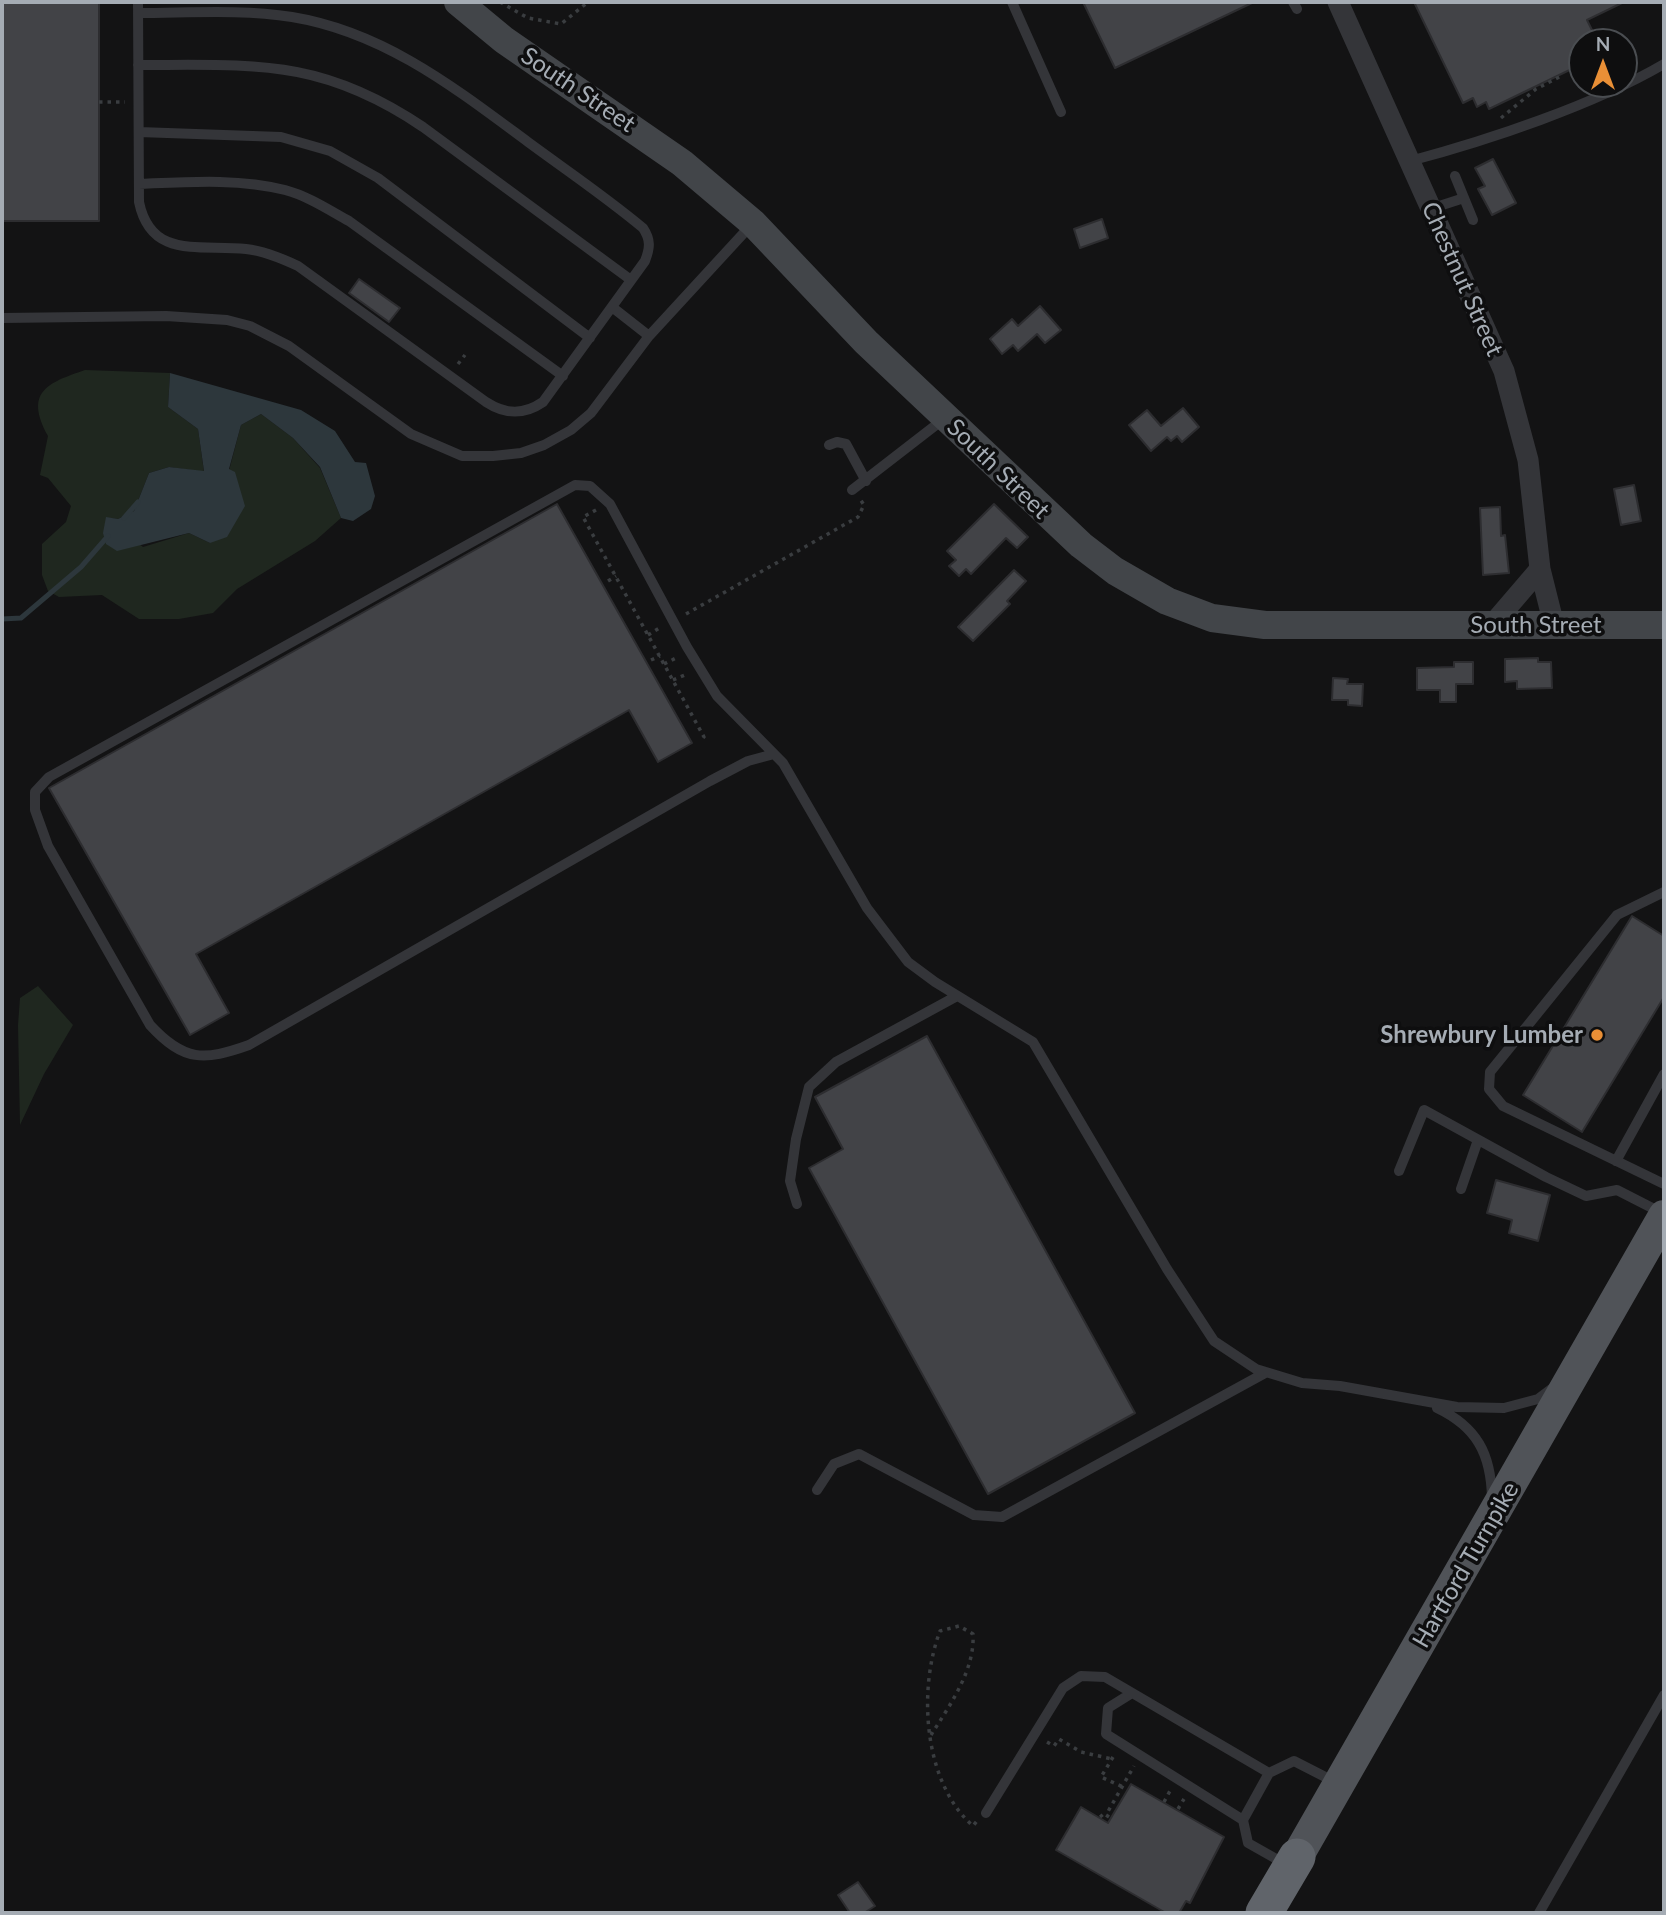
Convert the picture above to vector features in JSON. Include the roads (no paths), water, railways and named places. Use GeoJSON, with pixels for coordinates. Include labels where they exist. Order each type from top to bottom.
{"type":"FeatureCollection","features":[{"type":"Feature","properties":{"kind":"highway","name":"Hartford Turnpike"},"geometry":{"type":"LineString","coordinates":[[1264,1913],[1294,1862]]}},
{"type":"Feature","properties":{"kind":"main road","name":"Hartford Turnpike"},"geometry":{"type":"LineString","coordinates":[[1294,1862],[1580,1367],[1664,1215]]}},
{"type":"Feature","properties":{"kind":"street","name":"South Street"},"geometry":{"type":"LineString","coordinates":[[458,2],[504,40],[682,163],[753,223],[866,342],[945,418],[1081,545],[1138,586],[1212,618],[1265,625],[1664,625]]}},
{"type":"Feature","properties":{"kind":"street","name":"Chestnut Street"},"geometry":{"type":"LineString","coordinates":[[1338,2],[1430,209],[1483,319],[1513,398],[1531,475],[1540,569],[1554,625]]}},
{"type":"Feature","properties":{"kind":"street"},"geometry":{"type":"LineString","coordinates":[[1492,625],[1540,569]]}},
{"type":"Feature","properties":{"kind":"lane"},"geometry":{"type":"LineString","coordinates":[[1012,2],[1061,112]]}},
{"type":"Feature","properties":{"kind":"lane"},"geometry":{"type":"LineString","coordinates":[[138,8],[292,18],[331,26],[414,62],[434,73],[643,228],[649,237],[650,249],[631,280],[543,402],[534,408],[510,412],[497,409],[298,266],[262,252],[174,245],[156,237],[143,222],[139,184],[138,8]]}},
{"type":"Feature","properties":{"kind":"lane"},"geometry":{"type":"LineString","coordinates":[[1410,161],[1502,132],[1621,86],[1664,64]]}},
{"type":"Feature","properties":{"kind":"lane"},"geometry":{"type":"LineString","coordinates":[[138,65],[256,65],[281,67],[338,81],[394,107],[631,280]]}},
{"type":"Feature","properties":{"kind":"lane"},"geometry":{"type":"LineString","coordinates":[[139,132],[281,137],[330,151],[379,178],[590,338]]}},
{"type":"Feature","properties":{"kind":"lane"},"geometry":{"type":"LineString","coordinates":[[1455,176],[1473,220]]}},
{"type":"Feature","properties":{"kind":"lane"},"geometry":{"type":"LineString","coordinates":[[139,184],[254,185],[287,190],[316,203],[349,221],[563,376]]}},
{"type":"Feature","properties":{"kind":"lane"},"geometry":{"type":"LineString","coordinates":[[1430,209],[1464,198]]}},
{"type":"Feature","properties":{"kind":"lane"},"geometry":{"type":"LineString","coordinates":[[2,318],[166,316],[227,320],[250,326],[289,346],[411,434],[462,456],[521,453],[570,430],[591,413],[649,336],[753,223]]}},
{"type":"Feature","properties":{"kind":"lane"},"geometry":{"type":"LineString","coordinates":[[612,307],[649,336]]}},
{"type":"Feature","properties":{"kind":"lane"},"geometry":{"type":"LineString","coordinates":[[856,494],[866,481],[945,418]]}},
{"type":"Feature","properties":{"kind":"lane"},"geometry":{"type":"LineString","coordinates":[[829,445],[837,442],[846,444],[866,481]]}},
{"type":"Feature","properties":{"kind":"lane"},"geometry":{"type":"LineString","coordinates":[[774,754],[748,761],[719,776],[249,1045],[220,1055],[193,1055],[170,1047],[150,1025],[48,846],[35,810],[35,792],[49,777],[575,485],[590,486],[610,504],[687,647],[717,696],[774,754],[867,908],[908,962],[957,996],[1033,1042],[1167,1269],[1214,1341],[1265,1373],[1302,1383],[1339,1386],[1457,1407],[1504,1408],[1538,1399],[1580,1367]]}},
{"type":"Feature","properties":{"kind":"lane"},"geometry":{"type":"LineString","coordinates":[[1664,892],[1617,915],[1490,1072],[1489,1089],[1503,1106],[1664,1184]]}},
{"type":"Feature","properties":{"kind":"lane"},"geometry":{"type":"LineString","coordinates":[[797,1204],[790,1181],[796,1139],[809,1087],[836,1062],[957,996]]}},
{"type":"Feature","properties":{"kind":"lane"},"geometry":{"type":"LineString","coordinates":[[1616,1161],[1664,1074]]}},
{"type":"Feature","properties":{"kind":"lane"},"geometry":{"type":"LineString","coordinates":[[1399,1171],[1424,1110],[1586,1195],[1617,1190],[1664,1215]]}},
{"type":"Feature","properties":{"kind":"lane"},"geometry":{"type":"LineString","coordinates":[[1461,1189],[1478,1140]]}},
{"type":"Feature","properties":{"kind":"lane"},"geometry":{"type":"LineString","coordinates":[[817,1490],[834,1464],[859,1454],[974,1516],[1002,1517],[1265,1373]]}},
{"type":"Feature","properties":{"kind":"lane"},"geometry":{"type":"LineString","coordinates":[[1425,1403],[1453,1416],[1477,1436],[1492,1481],[1493,1518]]}},
{"type":"Feature","properties":{"kind":"lane"},"geometry":{"type":"LineString","coordinates":[[986,1813],[1063,1688],[1081,1676],[1105,1677],[1269,1773]]}},
{"type":"Feature","properties":{"kind":"lane"},"geometry":{"type":"LineString","coordinates":[[1132,1693],[1108,1708],[1106,1734],[1243,1820]]}},
{"type":"Feature","properties":{"kind":"lane"},"geometry":{"type":"LineString","coordinates":[[1539,1913],[1664,1695]]}},
{"type":"Feature","properties":{"kind":"lane"},"geometry":{"type":"LineString","coordinates":[[1294,1862],[1248,1843],[1243,1820],[1269,1773],[1294,1761],[1340,1784]]}},
{"type":"Feature","properties":{"kind":"waterway"},"geometry":{"type":"LineString","coordinates":[[124,518],[138,502]]}},
{"type":"Feature","properties":{"kind":"waterway"},"geometry":{"type":"LineString","coordinates":[[2,619],[21,618],[81,567],[108,536]]}},
{"type":"Feature","properties":{"kind":"place","name":"Shrewbury Lumber"},"geometry":{"type":"Point","coordinates":[1597,1035]}}]}
